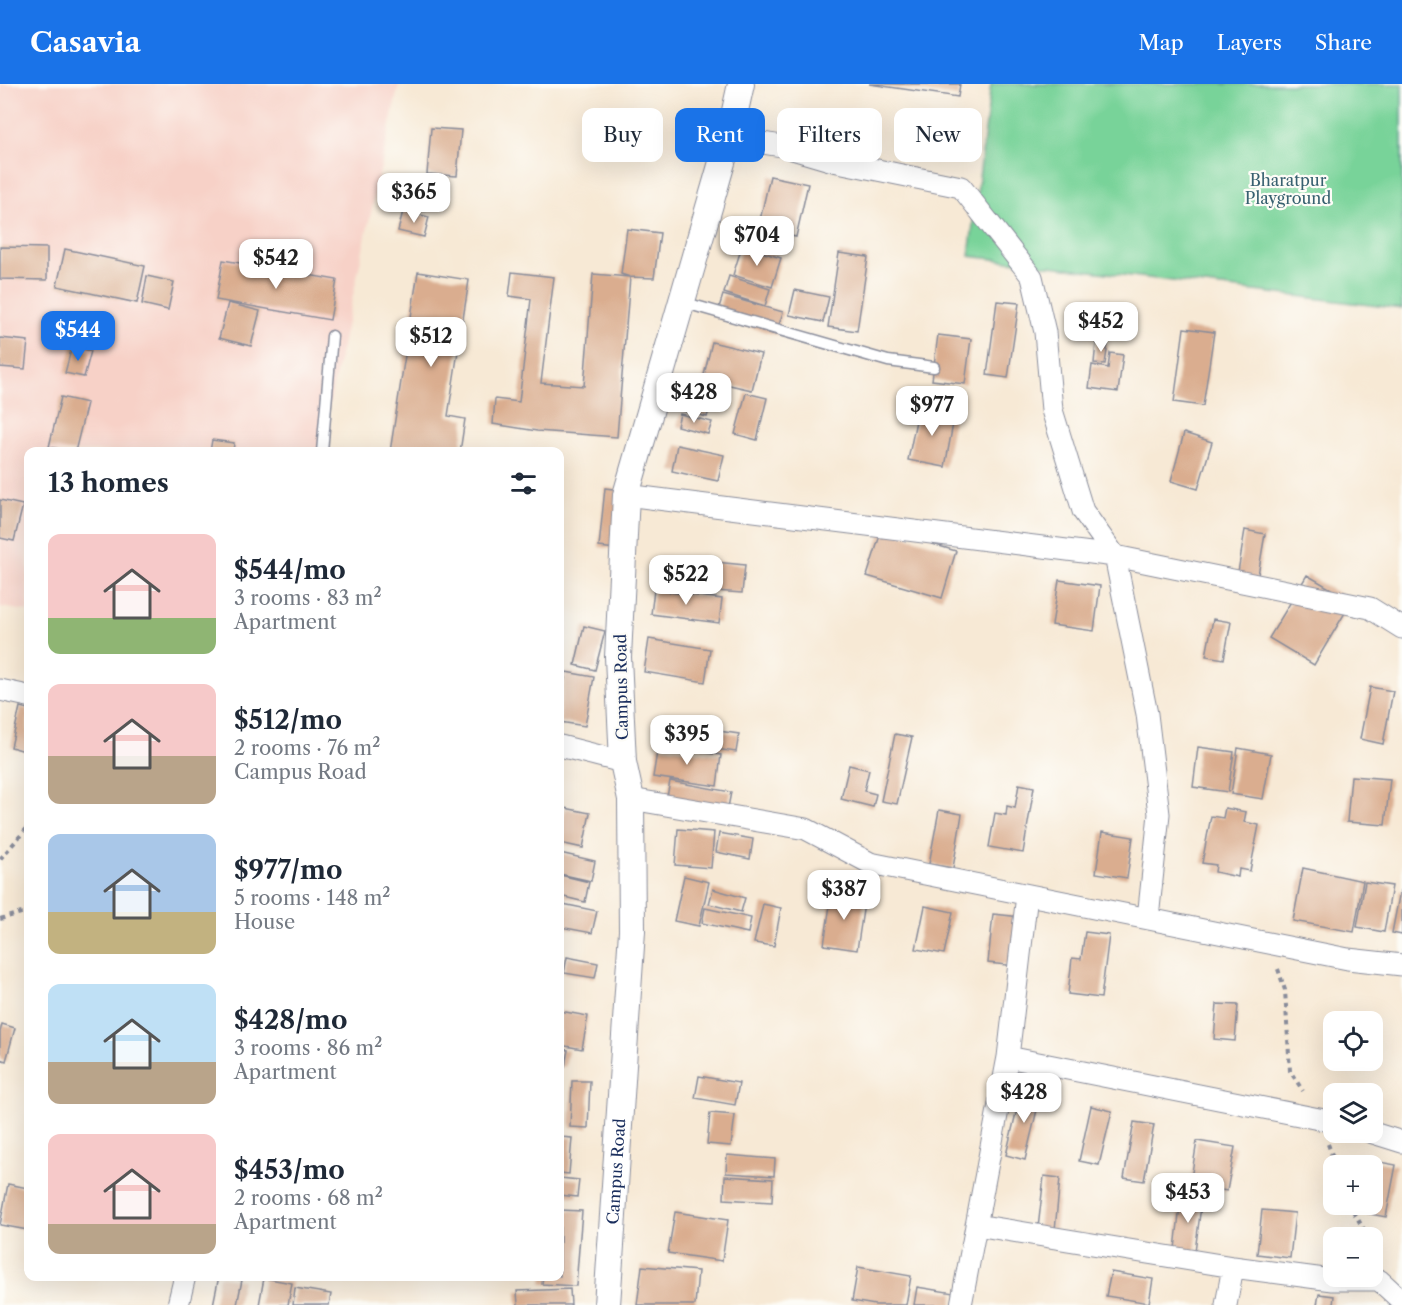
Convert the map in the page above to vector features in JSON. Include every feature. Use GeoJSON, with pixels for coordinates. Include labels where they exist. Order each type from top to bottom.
{"type":"FeatureCollection","features":[{"type":"Feature","properties":{"kind":"street","name":"Campus Road"},"geometry":{"type":"LineString","coordinates":[[736,108],[741,84]]}},
{"type":"Feature","properties":{"kind":"street"},"geometry":{"type":"LineString","coordinates":[[765,143],[833,161],[961,187],[1032,277],[1045,332],[1052,410],[1083,511],[1115,556],[1148,714],[1159,814],[1148,918]]}},
{"type":"Feature","properties":{"kind":"street","name":"Campus Road"},"geometry":{"type":"LineString","coordinates":[[607,1305],[632,931],[631,799],[623,762],[618,657],[626,495],[722,162]]}},
{"type":"Feature","properties":{"kind":"street"},"geometry":{"type":"LineString","coordinates":[[626,495],[1115,556],[1370,608],[1402,628]]}},
{"type":"Feature","properties":{"kind":"street"},"geometry":{"type":"LineString","coordinates":[[0,690],[24,695]]}},
{"type":"Feature","properties":{"kind":"street"},"geometry":{"type":"LineString","coordinates":[[564,747],[623,762]]}},
{"type":"Feature","properties":{"kind":"street"},"geometry":{"type":"LineString","coordinates":[[631,799],[806,829],[870,863],[1348,959],[1402,965]]}},
{"type":"Feature","properties":{"kind":"street"},"geometry":{"type":"LineString","coordinates":[[961,1305],[1008,1057],[1027,895]]}},
{"type":"Feature","properties":{"kind":"street"},"geometry":{"type":"LineString","coordinates":[[1008,1057],[1323,1118]]}},
{"type":"Feature","properties":{"kind":"street"},"geometry":{"type":"LineString","coordinates":[[1383,1136],[1402,1142]]}},
{"type":"Feature","properties":{"kind":"street"},"geometry":{"type":"LineString","coordinates":[[976,1225],[1233,1267],[1332,1280],[1379,1280],[1402,1301]]}},
{"type":"Feature","properties":{"kind":"street"},"geometry":{"type":"LineString","coordinates":[[1226,1305],[1233,1267]]}},
{"type":"Feature","properties":{"kind":"street"},"geometry":{"type":"LineString","coordinates":[[178,1305],[184,1281]]}},
{"type":"Feature","properties":{"kind":"lane"},"geometry":{"type":"LineString","coordinates":[[682,302],[888,361],[934,366]]}},
{"type":"Feature","properties":{"kind":"lane"},"geometry":{"type":"LineString","coordinates":[[322,447],[332,336]]}},
{"type":"Feature","properties":{"kind":"path"},"geometry":{"type":"LineString","coordinates":[[0,859],[24,832]]}},
{"type":"Feature","properties":{"kind":"path"},"geometry":{"type":"LineString","coordinates":[[0,919],[24,912]]}},
{"type":"Feature","properties":{"kind":"path"},"geometry":{"type":"LineString","coordinates":[[1269,943],[1285,990],[1290,1071],[1323,1115]]}},
{"type":"Feature","properties":{"kind":"shaded area"},"geometry":{"type":"Polygon","coordinates":[[[0,84],[399,84],[320,447],[24,447],[24,610],[0,607],[0,84]]]}},
{"type":"Feature","properties":{"kind":"green space","name":"Bharatpur Playground"},"geometry":{"type":"Polygon","coordinates":[[[991,84],[1402,84],[1402,309],[969,256],[991,84]]]}},
{"type":"Feature","properties":{"kind":"building"},"geometry":{"type":"Polygon","coordinates":[[[869,84],[960,84],[958,97],[869,84]]]}},
{"type":"Feature","properties":{"kind":"building"},"geometry":{"type":"Polygon","coordinates":[[[431,128],[461,130],[457,176],[427,174],[431,128]]]}},
{"type":"Feature","properties":{"kind":"building"},"geometry":{"type":"Polygon","coordinates":[[[770,176],[808,184],[796,237],[758,229],[770,176]]]}},
{"type":"Feature","properties":{"kind":"building"},"geometry":{"type":"Polygon","coordinates":[[[403,184],[431,190],[426,211],[398,206],[403,184]]]}},
{"type":"Feature","properties":{"kind":"building"},"geometry":{"type":"Polygon","coordinates":[[[403,211],[429,217],[424,237],[398,231],[403,211]]]}},
{"type":"Feature","properties":{"kind":"building"},"geometry":{"type":"Polygon","coordinates":[[[627,229],[660,233],[654,278],[630,277],[621,274],[627,229]]]}},
{"type":"Feature","properties":{"kind":"building"},"geometry":{"type":"Polygon","coordinates":[[[742,246],[781,258],[772,287],[733,275],[742,246]]]}},
{"type":"Feature","properties":{"kind":"building"},"geometry":{"type":"Polygon","coordinates":[[[0,247],[47,248],[47,280],[0,279],[0,247]]]}},
{"type":"Feature","properties":{"kind":"building"},"geometry":{"type":"Polygon","coordinates":[[[65,249],[145,266],[137,303],[57,286],[65,249]]]}},
{"type":"Feature","properties":{"kind":"building"},"geometry":{"type":"Polygon","coordinates":[[[839,253],[868,257],[857,331],[828,327],[839,253]]]}},
{"type":"Feature","properties":{"kind":"building"},"geometry":{"type":"Polygon","coordinates":[[[223,260],[337,280],[330,320],[216,300],[223,260]]]}},
{"type":"Feature","properties":{"kind":"building"},"geometry":{"type":"Polygon","coordinates":[[[418,272],[469,280],[448,416],[465,419],[461,447],[391,447],[418,272]]]}},
{"type":"Feature","properties":{"kind":"building"},"geometry":{"type":"Polygon","coordinates":[[[512,272],[554,277],[541,383],[584,386],[593,274],[630,277],[617,437],[537,431],[493,424],[495,399],[519,402],[531,299],[509,296],[512,272]]]}},
{"type":"Feature","properties":{"kind":"building"},"geometry":{"type":"Polygon","coordinates":[[[147,276],[174,282],[168,310],[142,304],[147,276]]]}},
{"type":"Feature","properties":{"kind":"building"},"geometry":{"type":"Polygon","coordinates":[[[729,276],[770,289],[765,306],[724,293],[729,276]]]}},
{"type":"Feature","properties":{"kind":"building"},"geometry":{"type":"Polygon","coordinates":[[[795,290],[829,297],[823,322],[789,315],[795,290]]]}},
{"type":"Feature","properties":{"kind":"building"},"geometry":{"type":"Polygon","coordinates":[[[723,295],[783,312],[776,335],[716,317],[723,295]]]}},
{"type":"Feature","properties":{"kind":"building"},"geometry":{"type":"Polygon","coordinates":[[[997,301],[1019,303],[1008,378],[987,375],[997,301]]]}},
{"type":"Feature","properties":{"kind":"building"},"geometry":{"type":"Polygon","coordinates":[[[228,303],[260,311],[251,346],[219,338],[228,303]]]}},
{"type":"Feature","properties":{"kind":"building"},"geometry":{"type":"Polygon","coordinates":[[[1184,328],[1214,332],[1203,406],[1174,402],[1184,328]]]}},
{"type":"Feature","properties":{"kind":"building"},"geometry":{"type":"Polygon","coordinates":[[[938,335],[971,339],[965,384],[932,380],[938,335]]]}},
{"type":"Feature","properties":{"kind":"building"},"geometry":{"type":"Polygon","coordinates":[[[0,338],[28,341],[25,369],[0,367],[0,338]]]}},
{"type":"Feature","properties":{"kind":"building"},"geometry":{"type":"Polygon","coordinates":[[[712,342],[761,354],[752,390],[703,379],[712,342]]]}},
{"type":"Feature","properties":{"kind":"building"},"geometry":{"type":"Polygon","coordinates":[[[1096,343],[1108,344],[1105,364],[1094,363],[1096,343]]]}},
{"type":"Feature","properties":{"kind":"building"},"geometry":{"type":"Polygon","coordinates":[[[72,346],[91,351],[84,377],[65,373],[72,346]]]}},
{"type":"Feature","properties":{"kind":"building"},"geometry":{"type":"Polygon","coordinates":[[[1110,353],[1123,355],[1118,392],[1089,388],[1092,365],[1108,368],[1110,353]]]}},
{"type":"Feature","properties":{"kind":"building"},"geometry":{"type":"Polygon","coordinates":[[[685,393],[712,400],[707,417],[680,410],[685,393]]]}},
{"type":"Feature","properties":{"kind":"building"},"geometry":{"type":"Polygon","coordinates":[[[746,393],[767,398],[757,440],[735,434],[746,393]]]}},
{"type":"Feature","properties":{"kind":"building"},"geometry":{"type":"Polygon","coordinates":[[[61,397],[87,403],[76,447],[49,447],[61,397]]]}},
{"type":"Feature","properties":{"kind":"building"},"geometry":{"type":"Polygon","coordinates":[[[919,406],[955,413],[945,467],[908,460],[919,406]]]}},
{"type":"Feature","properties":{"kind":"building"},"geometry":{"type":"Polygon","coordinates":[[[680,414],[712,422],[708,434],[677,426],[680,414]]]}},
{"type":"Feature","properties":{"kind":"building"},"geometry":{"type":"Polygon","coordinates":[[[1184,433],[1212,442],[1198,489],[1171,481],[1184,433]]]}},
{"type":"Feature","properties":{"kind":"building"},"geometry":{"type":"Polygon","coordinates":[[[212,440],[234,443],[234,447],[211,447],[212,440]]]}},
{"type":"Feature","properties":{"kind":"building"},"geometry":{"type":"Polygon","coordinates":[[[677,445],[724,455],[718,481],[672,471],[677,445]]]}},
{"type":"Feature","properties":{"kind":"building"},"geometry":{"type":"Polygon","coordinates":[[[605,488],[621,490],[616,549],[599,547],[605,488]]]}},
{"type":"Feature","properties":{"kind":"building"},"geometry":{"type":"Polygon","coordinates":[[[0,500],[23,505],[14,541],[0,538],[0,500]]]}},
{"type":"Feature","properties":{"kind":"building"},"geometry":{"type":"Polygon","coordinates":[[[882,529],[956,551],[942,598],[867,576],[882,529]]]}},
{"type":"Feature","properties":{"kind":"building"},"geometry":{"type":"Polygon","coordinates":[[[1245,530],[1265,534],[1257,581],[1237,578],[1245,530]]]}},
{"type":"Feature","properties":{"kind":"building"},"geometry":{"type":"Polygon","coordinates":[[[705,561],[745,565],[742,593],[702,590],[705,561]]]}},
{"type":"Feature","properties":{"kind":"building"},"geometry":{"type":"Polygon","coordinates":[[[659,572],[697,578],[694,593],[656,587],[659,572]]]}},
{"type":"Feature","properties":{"kind":"building"},"geometry":{"type":"Polygon","coordinates":[[[1307,575],[1352,601],[1314,665],[1269,638],[1307,575]]]}},
{"type":"Feature","properties":{"kind":"building"},"geometry":{"type":"Polygon","coordinates":[[[1059,580],[1100,586],[1094,631],[1052,625],[1059,580]]]}},
{"type":"Feature","properties":{"kind":"building"},"geometry":{"type":"Polygon","coordinates":[[[654,590],[722,599],[719,623],[651,614],[654,590]]]}},
{"type":"Feature","properties":{"kind":"building"},"geometry":{"type":"Polygon","coordinates":[[[1213,619],[1231,622],[1224,659],[1206,656],[1213,619]]]}},
{"type":"Feature","properties":{"kind":"building"},"geometry":{"type":"Polygon","coordinates":[[[584,626],[605,631],[595,670],[575,665],[584,626]]]}},
{"type":"Feature","properties":{"kind":"building"},"geometry":{"type":"Polygon","coordinates":[[[649,639],[710,649],[705,682],[644,672],[649,639]]]}},
{"type":"Feature","properties":{"kind":"building"},"geometry":{"type":"Polygon","coordinates":[[[566,672],[594,677],[585,726],[564,723],[566,672]]]}},
{"type":"Feature","properties":{"kind":"building"},"geometry":{"type":"Polygon","coordinates":[[[1370,687],[1393,691],[1383,744],[1360,739],[1370,687]]]}},
{"type":"Feature","properties":{"kind":"building"},"geometry":{"type":"Polygon","coordinates":[[[20,707],[24,708],[24,751],[11,747],[20,707]]]}},
{"type":"Feature","properties":{"kind":"building"},"geometry":{"type":"Polygon","coordinates":[[[677,725],[739,734],[736,752],[674,743],[677,725]]]}},
{"type":"Feature","properties":{"kind":"building"},"geometry":{"type":"Polygon","coordinates":[[[895,734],[912,737],[897,804],[881,801],[895,734]]]}},
{"type":"Feature","properties":{"kind":"building"},"geometry":{"type":"Polygon","coordinates":[[[658,746],[721,755],[717,786],[653,777],[658,746]]]}},
{"type":"Feature","properties":{"kind":"building"},"geometry":{"type":"Polygon","coordinates":[[[1198,747],[1234,752],[1228,792],[1193,787],[1198,747]]]}},
{"type":"Feature","properties":{"kind":"building"},"geometry":{"type":"Polygon","coordinates":[[[1238,748],[1271,754],[1263,799],[1231,794],[1238,748]]]}},
{"type":"Feature","properties":{"kind":"building"},"geometry":{"type":"Polygon","coordinates":[[[849,765],[869,770],[864,791],[876,794],[873,807],[841,799],[849,765]]]}},
{"type":"Feature","properties":{"kind":"building"},"geometry":{"type":"Polygon","coordinates":[[[1351,776],[1390,779],[1385,825],[1347,822],[1351,776]]]}},
{"type":"Feature","properties":{"kind":"building"},"geometry":{"type":"Polygon","coordinates":[[[670,781],[731,792],[727,813],[666,802],[670,781]]]}},
{"type":"Feature","properties":{"kind":"building"},"geometry":{"type":"Polygon","coordinates":[[[1019,784],[1034,787],[1023,853],[989,847],[995,813],[1006,815],[1007,806],[1015,808],[1019,784]]]}},
{"type":"Feature","properties":{"kind":"building"},"geometry":{"type":"Polygon","coordinates":[[[565,808],[590,813],[583,848],[564,844],[565,808]]]}},
{"type":"Feature","properties":{"kind":"building"},"geometry":{"type":"Polygon","coordinates":[[[1225,808],[1246,812],[1244,822],[1259,825],[1250,871],[1239,869],[1238,877],[1215,872],[1216,865],[1202,863],[1211,816],[1223,818],[1225,808]]]}},
{"type":"Feature","properties":{"kind":"building"},"geometry":{"type":"Polygon","coordinates":[[[939,810],[962,814],[953,868],[929,864],[939,810]]]}},
{"type":"Feature","properties":{"kind":"building"},"geometry":{"type":"Polygon","coordinates":[[[678,829],[714,832],[711,868],[675,865],[678,829]]]}},
{"type":"Feature","properties":{"kind":"building"},"geometry":{"type":"Polygon","coordinates":[[[1102,832],[1133,837],[1127,878],[1096,873],[1102,832]]]}},
{"type":"Feature","properties":{"kind":"building"},"geometry":{"type":"Polygon","coordinates":[[[719,833],[753,839],[750,859],[716,852],[719,833]]]}},
{"type":"Feature","properties":{"kind":"building"},"geometry":{"type":"Polygon","coordinates":[[[564,854],[595,861],[591,881],[564,875],[564,854]]]}},
{"type":"Feature","properties":{"kind":"building"},"geometry":{"type":"Polygon","coordinates":[[[1303,868],[1363,881],[1354,932],[1293,921],[1303,868]]]}},
{"type":"Feature","properties":{"kind":"building"},"geometry":{"type":"Polygon","coordinates":[[[564,876],[589,882],[585,902],[564,897],[564,876]]]}},
{"type":"Feature","properties":{"kind":"building"},"geometry":{"type":"Polygon","coordinates":[[[684,876],[709,882],[699,926],[674,921],[684,876]]]}},
{"type":"Feature","properties":{"kind":"building"},"geometry":{"type":"Polygon","coordinates":[[[1365,882],[1392,886],[1384,932],[1357,927],[1365,882]]]}},
{"type":"Feature","properties":{"kind":"building"},"geometry":{"type":"Polygon","coordinates":[[[713,889],[745,898],[741,912],[709,904],[713,889]]]}},
{"type":"Feature","properties":{"kind":"building"},"geometry":{"type":"Polygon","coordinates":[[[1400,891],[1402,891],[1402,935],[1392,933],[1400,891]]]}},
{"type":"Feature","properties":{"kind":"building"},"geometry":{"type":"Polygon","coordinates":[[[832,892],[865,897],[857,950],[824,945],[832,892]]]}},
{"type":"Feature","properties":{"kind":"building"},"geometry":{"type":"Polygon","coordinates":[[[564,904],[597,911],[592,933],[564,928],[564,904]]]}},
{"type":"Feature","properties":{"kind":"building"},"geometry":{"type":"Polygon","coordinates":[[[763,904],[781,908],[774,946],[754,943],[763,904]]]}},
{"type":"Feature","properties":{"kind":"building"},"geometry":{"type":"Polygon","coordinates":[[[925,906],[953,912],[944,954],[916,949],[925,906]]]}},
{"type":"Feature","properties":{"kind":"building"},"geometry":{"type":"Polygon","coordinates":[[[705,908],[751,918],[748,933],[702,923],[705,908]]]}},
{"type":"Feature","properties":{"kind":"building"},"geometry":{"type":"Polygon","coordinates":[[[993,914],[1021,917],[1016,966],[988,963],[993,914]]]}},
{"type":"Feature","properties":{"kind":"building"},"geometry":{"type":"Polygon","coordinates":[[[1085,932],[1109,935],[1101,998],[1068,994],[1072,958],[1081,959],[1085,932]]]}},
{"type":"Feature","properties":{"kind":"building"},"geometry":{"type":"Polygon","coordinates":[[[567,957],[598,963],[595,978],[564,973],[567,957]]]}},
{"type":"Feature","properties":{"kind":"building"},"geometry":{"type":"Polygon","coordinates":[[[1217,1004],[1238,1005],[1235,1041],[1214,1039],[1217,1004]]]}},
{"type":"Feature","properties":{"kind":"building"},"geometry":{"type":"Polygon","coordinates":[[[564,1012],[588,1016],[582,1049],[564,1046],[564,1012]]]}},
{"type":"Feature","properties":{"kind":"building"},"geometry":{"type":"Polygon","coordinates":[[[2,1024],[15,1028],[6,1061],[0,1059],[2,1024]]]}},
{"type":"Feature","properties":{"kind":"building"},"geometry":{"type":"Polygon","coordinates":[[[564,1050],[568,1050],[564,1067],[564,1050]]]}},
{"type":"Feature","properties":{"kind":"building"},"geometry":{"type":"Polygon","coordinates":[[[699,1076],[739,1083],[735,1105],[695,1098],[699,1076]]]}},
{"type":"Feature","properties":{"kind":"building"},"geometry":{"type":"Polygon","coordinates":[[[572,1081],[590,1081],[588,1128],[570,1127],[572,1081]]]}},
{"type":"Feature","properties":{"kind":"building"},"geometry":{"type":"Polygon","coordinates":[[[1022,1088],[1041,1093],[1025,1160],[1006,1155],[1022,1088]]]}},
{"type":"Feature","properties":{"kind":"building"},"geometry":{"type":"Polygon","coordinates":[[[1091,1106],[1112,1111],[1099,1165],[1079,1161],[1091,1106]]]}},
{"type":"Feature","properties":{"kind":"building"},"geometry":{"type":"Polygon","coordinates":[[[710,1113],[735,1115],[731,1146],[707,1144],[710,1113]]]}},
{"type":"Feature","properties":{"kind":"building"},"geometry":{"type":"Polygon","coordinates":[[[1134,1122],[1154,1125],[1144,1181],[1124,1178],[1134,1122]]]}},
{"type":"Feature","properties":{"kind":"building"},"geometry":{"type":"Polygon","coordinates":[[[564,1137],[572,1138],[569,1174],[564,1173],[564,1137]]]}},
{"type":"Feature","properties":{"kind":"building"},"geometry":{"type":"Polygon","coordinates":[[[1197,1141],[1235,1147],[1227,1191],[1190,1185],[1197,1141]]]}},
{"type":"Feature","properties":{"kind":"building"},"geometry":{"type":"Polygon","coordinates":[[[727,1155],[775,1159],[774,1176],[726,1173],[727,1155]]]}},
{"type":"Feature","properties":{"kind":"building"},"geometry":{"type":"Polygon","coordinates":[[[1383,1163],[1396,1165],[1386,1217],[1375,1215],[1383,1215],[1383,1163]]]}},
{"type":"Feature","properties":{"kind":"building"},"geometry":{"type":"Polygon","coordinates":[[[725,1176],[773,1179],[772,1202],[724,1199],[725,1176]]]}},
{"type":"Feature","properties":{"kind":"building"},"geometry":{"type":"Polygon","coordinates":[[[1044,1176],[1060,1178],[1055,1230],[1038,1228],[1044,1176]]]}},
{"type":"Feature","properties":{"kind":"building"},"geometry":{"type":"Polygon","coordinates":[[[564,1178],[579,1180],[577,1197],[564,1195],[564,1178]]]}},
{"type":"Feature","properties":{"kind":"building"},"geometry":{"type":"Polygon","coordinates":[[[8,1184],[24,1187],[24,1229],[0,1225],[8,1184]]]}},
{"type":"Feature","properties":{"kind":"building"},"geometry":{"type":"Polygon","coordinates":[[[1181,1197],[1202,1199],[1195,1251],[1175,1249],[1181,1197]]]}},
{"type":"Feature","properties":{"kind":"building"},"geometry":{"type":"Polygon","coordinates":[[[564,1210],[582,1211],[576,1286],[542,1284],[542,1281],[564,1281],[564,1210]]]}},
{"type":"Feature","properties":{"kind":"building"},"geometry":{"type":"Polygon","coordinates":[[[1262,1210],[1295,1213],[1290,1258],[1257,1254],[1262,1210]]]}},
{"type":"Feature","properties":{"kind":"building"},"geometry":{"type":"Polygon","coordinates":[[[675,1212],[728,1220],[722,1261],[668,1253],[675,1212]]]}},
{"type":"Feature","properties":{"kind":"building"},"geometry":{"type":"Polygon","coordinates":[[[642,1266],[698,1271],[695,1305],[637,1305],[642,1266]]]}},
{"type":"Feature","properties":{"kind":"building"},"geometry":{"type":"Polygon","coordinates":[[[858,1267],[911,1276],[906,1305],[875,1305],[852,1301],[858,1267]]]}},
{"type":"Feature","properties":{"kind":"building"},"geometry":{"type":"Polygon","coordinates":[[[1111,1272],[1153,1279],[1149,1303],[1106,1296],[1111,1272]]]}},
{"type":"Feature","properties":{"kind":"building"},"geometry":{"type":"Polygon","coordinates":[[[218,1281],[242,1281],[237,1305],[213,1305],[218,1281]]]}},
{"type":"Feature","properties":{"kind":"building"},"geometry":{"type":"Polygon","coordinates":[[[263,1281],[292,1283],[288,1305],[259,1305],[263,1281]]]}},
{"type":"Feature","properties":{"kind":"building"},"geometry":{"type":"Polygon","coordinates":[[[917,1287],[954,1293],[952,1305],[914,1305],[917,1287]]]}},
{"type":"Feature","properties":{"kind":"building"},"geometry":{"type":"Polygon","coordinates":[[[295,1288],[331,1294],[329,1305],[293,1305],[295,1288]]]}},
{"type":"Feature","properties":{"kind":"building"},"geometry":{"type":"Polygon","coordinates":[[[570,1289],[571,1305],[518,1305],[517,1291],[570,1289]]]}},
{"type":"Feature","properties":{"kind":"building"},"geometry":{"type":"Polygon","coordinates":[[[1319,1294],[1334,1296],[1333,1305],[1317,1305],[1319,1294]]]}}]}
